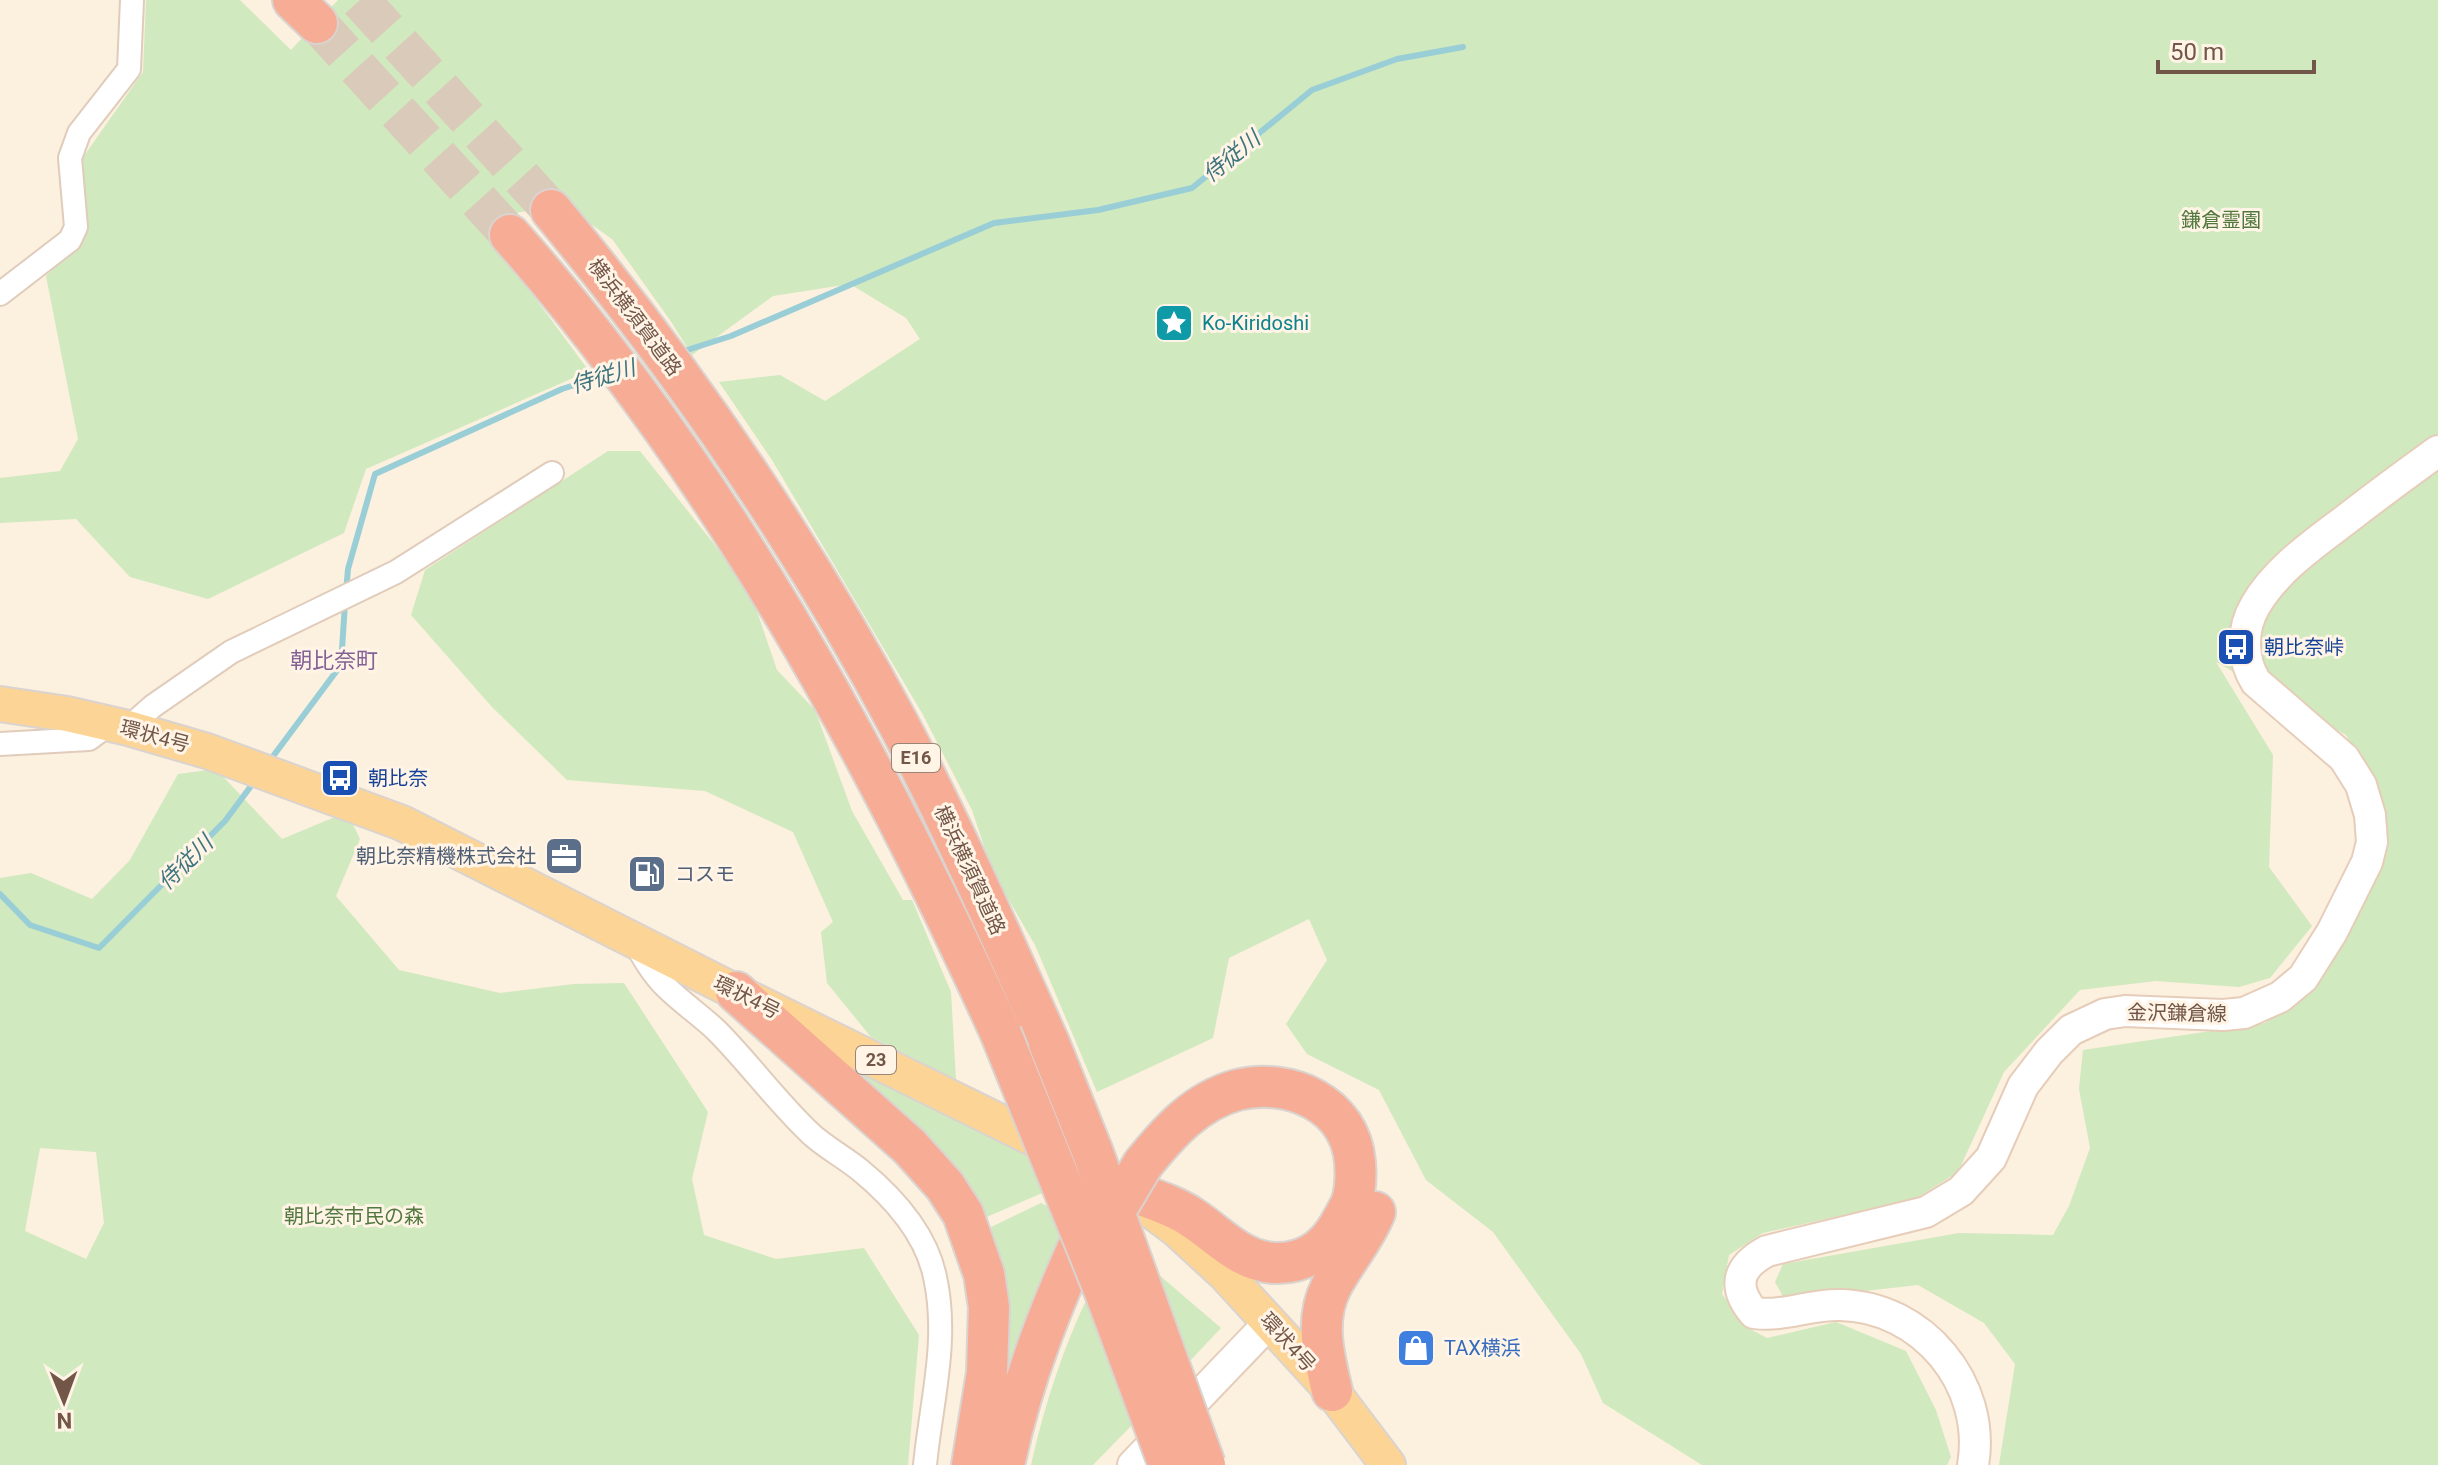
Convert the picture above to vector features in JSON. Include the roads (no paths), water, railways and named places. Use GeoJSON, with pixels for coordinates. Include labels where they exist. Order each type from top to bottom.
{"type":"FeatureCollection","features":[{"type":"Feature","properties":{"kind":"highway","name":"横浜横須賀道路"},"geometry":{"type":"LineString","coordinates":[[551,210],[677,371],[757,488],[898,724],[985,899],[1049,1043],[1093,1153],[1205,1465]]}},
{"type":"Feature","properties":{"kind":"highway","name":"横浜横須賀道路"},"geometry":{"type":"LineString","coordinates":[[510,235],[550,280],[637,392],[715,505],[803,647],[882,786],[944,908],[1001,1034],[1079,1224],[1169,1465]]}},
{"type":"Feature","properties":{"kind":"highway"},"geometry":{"type":"LineString","coordinates":[[736,992],[910,1147],[945,1186],[963,1214],[984,1274],[989,1307],[987,1373],[972,1465]]}},
{"type":"Feature","properties":{"kind":"highway"},"geometry":{"type":"LineString","coordinates":[[1004,1465],[1026,1375],[1048,1314],[1150,1127],[1197,1086],[1230,1071],[1264,1066],[1303,1070],[1330,1080],[1352,1098],[1369,1121],[1378,1148],[1381,1177],[1368,1231],[1331,1287],[1324,1305],[1320,1334],[1332,1391]]}},
{"type":"Feature","properties":{"kind":"highway"},"geometry":{"type":"LineString","coordinates":[[1266,1087],[1294,1090],[1318,1100],[1336,1116],[1349,1136],[1356,1177],[1351,1203],[1334,1235],[1318,1252],[1296,1262],[1273,1264],[1234,1250],[1129,1169],[1188,1115],[1211,1100],[1237,1090],[1266,1087]]}},
{"type":"Feature","properties":{"kind":"highway"},"geometry":{"type":"LineString","coordinates":[[1022,1465],[1048,1368],[1099,1222]]}},
{"type":"Feature","properties":{"kind":"main road","name":"金沢鎌倉線"},"geometry":{"type":"LineString","coordinates":[[1973,1465],[1971,1405],[1953,1368],[1929,1340],[1911,1326],[1879,1311],[1840,1305],[1793,1313],[1754,1313],[1739,1289],[1744,1269],[1751,1260],[1767,1251],[1926,1212],[1961,1191],[1991,1158],[2023,1086],[2071,1030],[2105,1014],[2125,1011],[2244,1013],[2280,997],[2303,978],[2332,932],[2367,862],[2372,842],[2370,815],[2361,785],[2344,758],[2256,682],[2247,667],[2247,626],[2254,607],[2271,583],[2306,550],[2438,451]]}},
{"type":"Feature","properties":{"kind":"main road","name":"環状4号"},"geometry":{"type":"LineString","coordinates":[[0,704],[67,714],[207,751],[402,823],[1030,1136],[1129,1169],[1176,1229],[1225,1274],[1332,1391],[1388,1465]]}},
{"type":"Feature","properties":{"kind":"main road"},"geometry":{"type":"LineString","coordinates":[[1133,1465],[1270,1322]]}},
{"type":"Feature","properties":{"kind":"street"},"geometry":{"type":"LineString","coordinates":[[0,294],[73,235],[76,227],[70,158],[79,133],[129,69],[132,0]]}},
{"type":"Feature","properties":{"kind":"street"},"geometry":{"type":"LineString","coordinates":[[0,744],[89,739],[119,726],[231,652],[396,572],[552,473]]}},
{"type":"Feature","properties":{"kind":"street"},"geometry":{"type":"LineString","coordinates":[[632,938],[647,965],[665,986],[715,1030],[812,1135],[859,1169],[889,1196],[909,1220],[925,1247],[938,1291],[941,1353],[925,1465]]}},
{"type":"Feature","properties":{"kind":"waterway","name":"侍従川"},"geometry":{"type":"LineString","coordinates":[[681,352],[731,336],[994,223],[1098,210],[1192,188],[1312,90],[1397,59],[1463,47]]}},
{"type":"Feature","properties":{"kind":"waterway","name":"侍従川"},"geometry":{"type":"LineString","coordinates":[[346,592],[348,569],[375,474],[562,389],[605,375]]}},
{"type":"Feature","properties":{"kind":"waterway","name":"侍従川"},"geometry":{"type":"LineString","coordinates":[[268,763],[341,665],[345,603]]}},
{"type":"Feature","properties":{"kind":"waterway","name":"侍従川"},"geometry":{"type":"LineString","coordinates":[[0,894],[30,925],[99,948],[225,821],[254,782]]}},
{"type":"Feature","properties":{"kind":"tunnel"},"geometry":{"type":"LineString","coordinates":[[360,0],[551,210]]}},
{"type":"Feature","properties":{"kind":"tunnel"},"geometry":{"type":"LineString","coordinates":[[317,23],[510,235]]}},
{"type":"Feature","properties":{"kind":"place","name":"Ko-Kiridoshi"},"geometry":{"type":"Point","coordinates":[1174,323]}},
{"type":"Feature","properties":{"kind":"place","name":"朝比奈峠"},"geometry":{"type":"Point","coordinates":[2236,647]}},
{"type":"Feature","properties":{"kind":"place","name":"朝比奈"},"geometry":{"type":"Point","coordinates":[340,778]}},
{"type":"Feature","properties":{"kind":"place","name":"朝比奈精機株式会社"},"geometry":{"type":"Point","coordinates":[564,856]}},
{"type":"Feature","properties":{"kind":"place","name":"コスモ"},"geometry":{"type":"Point","coordinates":[647,874]}},
{"type":"Feature","properties":{"kind":"place","name":"TAX横浜"},"geometry":{"type":"Point","coordinates":[1416,1348]}},
{"type":"Feature","properties":{"kind":"district","name":"朝比奈町"},"geometry":{"type":"Point","coordinates":[334,660]}},
{"type":"Feature","properties":{"kind":"park label","name":"鎌倉霊園"},"geometry":{"type":"Point","coordinates":[2221,220]}},
{"type":"Feature","properties":{"kind":"park label","name":"朝比奈市民の森"},"geometry":{"type":"Point","coordinates":[354,1216]}}]}
